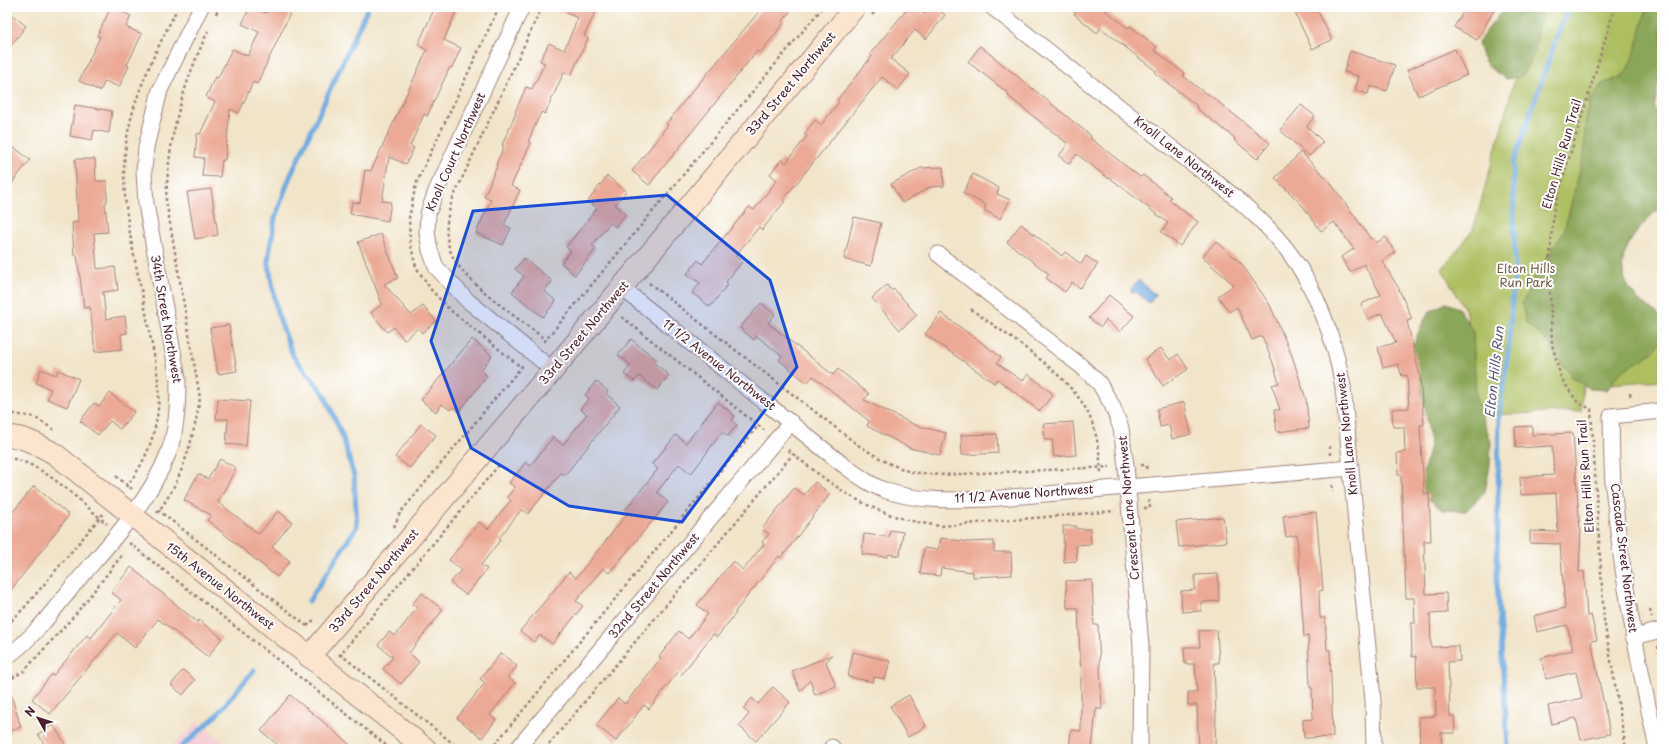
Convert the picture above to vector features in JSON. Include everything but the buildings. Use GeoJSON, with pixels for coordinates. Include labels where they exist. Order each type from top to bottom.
{"type":"FeatureCollection","features":[{"type":"Feature","properties":{"kind":"street","name":"34th Street Northwest"},"geometry":{"type":"LineString","coordinates":[[7,656],[31,637],[131,516],[151,487],[168,453],[175,427],[178,401],[178,379],[146,204],[144,171],[146,147],[160,90],[201,7]]}},
{"type":"Feature","properties":{"kind":"street","name":"Knoll Court Northwest"},"geometry":{"type":"LineString","coordinates":[[522,7],[436,191],[428,214],[427,232],[430,250],[436,267],[448,282],[467,300],[553,370]]}},
{"type":"Feature","properties":{"kind":"street","name":"33rd Street Northwest"},"geometry":{"type":"LineString","coordinates":[[309,657],[622,288],[855,7]]}},
{"type":"Feature","properties":{"kind":"street","name":"Knoll Lane Northwest"},"geometry":{"type":"LineString","coordinates":[[992,7],[1251,210],[1288,252],[1314,297],[1328,329],[1339,363],[1343,387],[1373,700],[1374,749]]}},
{"type":"Feature","properties":{"kind":"street","name":"Crescent Lane Northwest"},"geometry":{"type":"LineString","coordinates":[[938,254],[1081,366],[1099,383],[1112,405],[1121,428],[1128,486],[1141,646],[1140,749]]}},
{"type":"Feature","properties":{"kind":"street","name":"11 1/2 Avenue Northwest"},"geometry":{"type":"LineString","coordinates":[[622,288],[865,480],[886,491],[913,498],[944,500],[988,499],[1351,468]]}},
{"type":"Feature","properties":{"kind":"street","name":"Cascade Street Northwest"},"geometry":{"type":"LineString","coordinates":[[1657,749],[1633,636],[1614,503],[1611,416],[1662,411]]}},
{"type":"Feature","properties":{"kind":"street","name":"32nd Street Northwest"},"geometry":{"type":"LineString","coordinates":[[517,749],[792,422]]}},
{"type":"Feature","properties":{"kind":"street","name":"15th Avenue Northwest"},"geometry":{"type":"LineString","coordinates":[[7,436],[19,437],[37,443],[55,454],[131,516],[426,749]]}},
{"type":"Feature","properties":{"kind":"street"},"geometry":{"type":"LineString","coordinates":[[1633,636],[1662,630]]}},
{"type":"Feature","properties":{"kind":"path"},"geometry":{"type":"LineString","coordinates":[[213,20],[220,7]]}},
{"type":"Feature","properties":{"kind":"path"},"geometry":{"type":"LineString","coordinates":[[542,7],[453,198],[446,217],[446,231],[453,258],[462,269],[479,286],[546,340],[823,7]]}},
{"type":"Feature","properties":{"kind":"path","name":"Elton Hills Run Trail"},"geometry":{"type":"LineString","coordinates":[[1615,7],[1554,208],[1549,266],[1552,344],[1561,378],[1578,403],[1591,409],[1604,620],[1626,749]]}},
{"type":"Feature","properties":{"kind":"path"},"geometry":{"type":"LineString","coordinates":[[210,27],[184,88],[173,126],[167,167],[166,200],[200,398],[196,425],[186,460],[174,487],[159,510],[307,626],[322,613]]}},
{"type":"Feature","properties":{"kind":"path"},"geometry":{"type":"LineString","coordinates":[[649,283],[858,445],[886,462],[910,472],[940,475],[1101,468],[1096,433],[1086,410],[1072,390],[1053,371],[971,309]]}},
{"type":"Feature","properties":{"kind":"path"},"geometry":{"type":"LineString","coordinates":[[491,749],[758,426],[622,317],[617,323]]}},
{"type":"Feature","properties":{"kind":"path"},"geometry":{"type":"LineString","coordinates":[[391,532],[400,513],[521,367]]}},
{"type":"Feature","properties":{"kind":"path"},"geometry":{"type":"LineString","coordinates":[[545,749],[793,454]]}},
{"type":"Feature","properties":{"kind":"path"},"geometry":{"type":"LineString","coordinates":[[7,458],[26,462],[47,474],[100,518],[25,607],[7,625]]}},
{"type":"Feature","properties":{"kind":"path"},"geometry":{"type":"LineString","coordinates":[[460,749],[341,654],[500,464]]}},
{"type":"Feature","properties":{"kind":"path"},"geometry":{"type":"LineString","coordinates":[[7,682],[24,671],[74,616],[131,544],[391,749]]}},
{"type":"Feature","properties":{"kind":"highlighted area"},"geometry":{"type":"Polygon","coordinates":[[[667,195],[770,280],[797,367],[682,522],[569,506],[471,448],[431,341],[473,211],[667,195]]]}},
{"type":"Feature","properties":{"kind":"shaded area"},"geometry":{"type":"Polygon","coordinates":[[[198,722],[233,749],[169,749],[198,722]]]}},
{"type":"Feature","properties":{"kind":"green space"},"geometry":{"type":"Polygon","coordinates":[[[1505,7],[1544,7],[1538,26],[1535,52],[1521,77],[1507,79],[1487,65],[1478,42],[1505,7]]]}},
{"type":"Feature","properties":{"kind":"green space","name":"Elton Hills Run Park"},"geometry":{"type":"Polygon","coordinates":[[[1537,7],[1662,7],[1589,322],[1662,343],[1662,380],[1583,386],[1581,411],[1471,416],[1467,313],[1442,269],[1473,230],[1516,75],[1537,7]]]}},
{"type":"Feature","properties":{"kind":"green space"},"geometry":{"type":"Polygon","coordinates":[[[1647,7],[1662,7],[1662,64],[1654,109],[1662,115],[1662,205],[1642,225],[1627,247],[1623,259],[1623,271],[1627,284],[1636,297],[1655,312],[1662,321],[1662,336],[1660,343],[1650,354],[1618,375],[1607,390],[1590,389],[1573,378],[1541,335],[1526,323],[1522,304],[1536,274],[1564,231],[1584,155],[1585,127],[1590,99],[1603,84],[1623,76],[1633,59],[1647,7]]]}},
{"type":"Feature","properties":{"kind":"green space"},"geometry":{"type":"Polygon","coordinates":[[[1446,303],[1459,308],[1473,332],[1476,400],[1491,442],[1490,465],[1485,492],[1466,511],[1442,510],[1425,496],[1422,478],[1430,445],[1426,412],[1412,349],[1421,326],[1429,312],[1446,303]]]}},
{"type":"Feature","properties":{"kind":"water"},"geometry":{"type":"Polygon","coordinates":[[[1139,280],[1156,296],[1149,303],[1135,291],[1133,293],[1130,290],[1139,280]]]}},
{"type":"Feature","properties":{"kind":"waterway"},"geometry":{"type":"LineString","coordinates":[[309,601],[357,526],[354,476],[342,435],[324,394],[293,356],[277,312],[268,260],[275,218],[289,179],[368,7]]}},
{"type":"Feature","properties":{"kind":"waterway","name":"Elton Hills Run"},"geometry":{"type":"LineString","coordinates":[[1508,749],[1497,583],[1499,415],[1508,352],[1515,265],[1513,164],[1558,33],[1569,7]]}},
{"type":"Feature","properties":{"kind":"waterway"},"geometry":{"type":"LineString","coordinates":[[179,749],[214,718],[254,670]]}}]}
